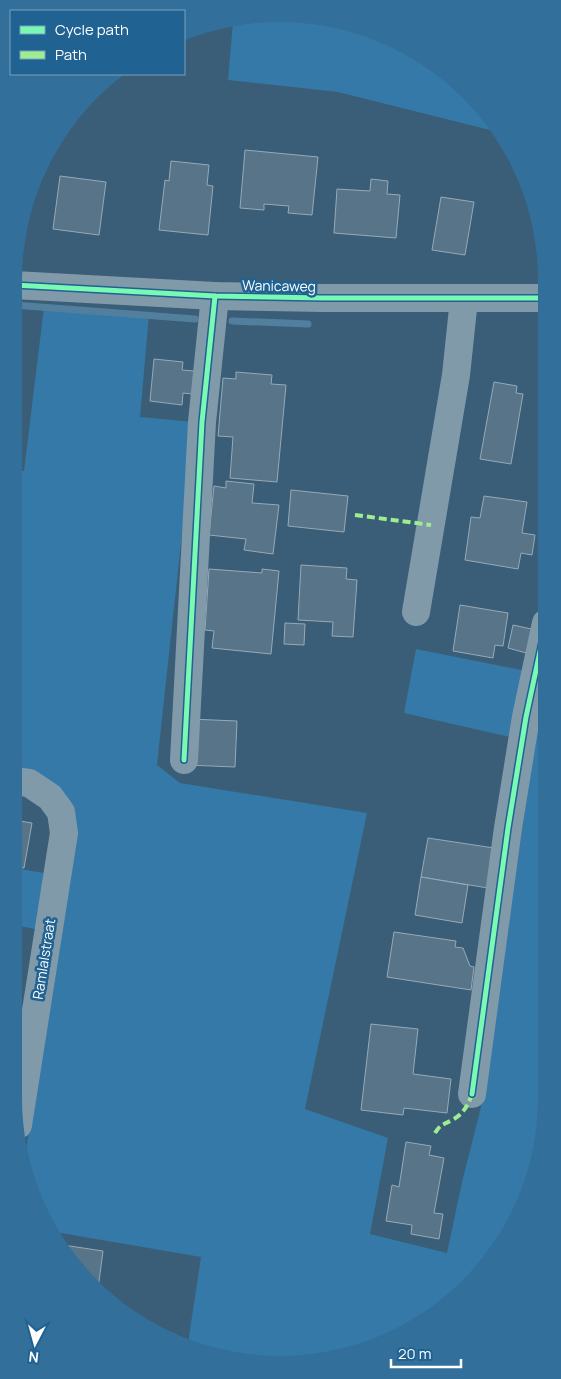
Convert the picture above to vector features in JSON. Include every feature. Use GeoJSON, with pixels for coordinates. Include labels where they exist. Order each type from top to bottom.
{"type":"FeatureCollection","features":[{"type":"Feature","properties":{"kind":"street","name":"Wanicaweg"},"geometry":{"type":"LineString","coordinates":[[22,285],[215,296],[539,298]]}},
{"type":"Feature","properties":{"kind":"street"},"geometry":{"type":"LineString","coordinates":[[184,760],[202,422],[215,296]]}},
{"type":"Feature","properties":{"kind":"street"},"geometry":{"type":"LineString","coordinates":[[416,612],[456,375],[464,299]]}},
{"type":"Feature","properties":{"kind":"street"},"geometry":{"type":"LineString","coordinates":[[472,1094],[508,828],[526,717],[539,656]]}},
{"type":"Feature","properties":{"kind":"street","name":"Ramlalstraat"},"geometry":{"type":"LineString","coordinates":[[22,782],[29,783],[50,797],[61,812],[64,833],[22,1099]]}},
{"type":"Feature","properties":{"kind":"shaded area"},"geometry":{"type":"Polygon","coordinates":[[[280,22],[331,27],[379,42],[424,66],[463,98],[490,130],[338,92],[228,80],[233,27],[280,22]]]}},
{"type":"Feature","properties":{"kind":"shaded area"},"geometry":{"type":"Polygon","coordinates":[[[44,307],[149,315],[140,417],[194,422],[157,765],[180,783],[367,813],[305,1109],[388,1138],[370,1234],[447,1253],[481,1107],[497,987],[539,718],[539,1098],[534,1149],[530,1165],[519,1197],[504,1228],[474,1269],[438,1303],[409,1322],[379,1337],[331,1352],[297,1356],[264,1356],[230,1352],[189,1339],[201,1257],[60,1233],[42,1197],[27,1146],[75,827],[22,779],[22,471],[24,471],[44,307]]]}},
{"type":"Feature","properties":{"kind":"shaded area"},"geometry":{"type":"Polygon","coordinates":[[[416,649],[527,671],[514,738],[404,713],[416,649]]]}},
{"type":"Feature","properties":{"kind":"shaded area"},"geometry":{"type":"Polygon","coordinates":[[[22,869],[50,874],[40,930],[22,927],[22,869]]]}},
{"type":"Feature","properties":{"kind":"building"},"geometry":{"type":"Polygon","coordinates":[[[245,150],[318,157],[312,215],[288,213],[289,206],[264,204],[264,210],[240,208],[245,150]]]}},
{"type":"Feature","properties":{"kind":"building"},"geometry":{"type":"Polygon","coordinates":[[[171,161],[209,165],[207,185],[213,186],[208,235],[159,230],[165,180],[169,181],[171,161]]]}},
{"type":"Feature","properties":{"kind":"building"},"geometry":{"type":"Polygon","coordinates":[[[60,176],[106,182],[99,235],[53,229],[60,176]]]}},
{"type":"Feature","properties":{"kind":"building"},"geometry":{"type":"Polygon","coordinates":[[[371,179],[388,181],[387,194],[400,195],[396,238],[334,233],[337,189],[370,191],[371,179]]]}},
{"type":"Feature","properties":{"kind":"building"},"geometry":{"type":"Polygon","coordinates":[[[441,197],[474,202],[465,255],[432,250],[441,197]]]}},
{"type":"Feature","properties":{"kind":"building"},"geometry":{"type":"Polygon","coordinates":[[[154,359],[183,362],[182,370],[194,371],[192,394],[183,393],[182,405],[150,401],[154,359]]]}},
{"type":"Feature","properties":{"kind":"building"},"geometry":{"type":"Polygon","coordinates":[[[236,372],[272,375],[271,384],[286,385],[277,482],[230,478],[233,437],[218,436],[223,378],[236,379],[236,372]]]}},
{"type":"Feature","properties":{"kind":"building"},"geometry":{"type":"Polygon","coordinates":[[[494,382],[517,386],[516,393],[523,394],[511,464],[480,459],[494,382]]]}},
{"type":"Feature","properties":{"kind":"building"},"geometry":{"type":"Polygon","coordinates":[[[226,481],[254,484],[252,503],[279,505],[273,554],[244,550],[246,539],[209,535],[214,486],[226,488],[226,481]]]}},
{"type":"Feature","properties":{"kind":"building"},"geometry":{"type":"Polygon","coordinates":[[[291,490],[348,496],[344,532],[288,526],[291,490]]]}},
{"type":"Feature","properties":{"kind":"building"},"geometry":{"type":"Polygon","coordinates":[[[484,496],[527,502],[522,533],[535,535],[532,555],[521,553],[518,569],[465,560],[471,517],[480,518],[484,496]]]}},
{"type":"Feature","properties":{"kind":"building"},"geometry":{"type":"Polygon","coordinates":[[[301,565],[347,568],[346,579],[357,580],[353,637],[332,636],[333,622],[298,620],[301,565]]]}},
{"type":"Feature","properties":{"kind":"building"},"geometry":{"type":"Polygon","coordinates":[[[209,569],[262,573],[262,569],[279,571],[271,654],[212,648],[214,631],[205,630],[209,569]]]}},
{"type":"Feature","properties":{"kind":"building"},"geometry":{"type":"Polygon","coordinates":[[[460,605],[508,613],[503,646],[495,645],[493,658],[453,651],[460,605]]]}},
{"type":"Feature","properties":{"kind":"building"},"geometry":{"type":"Polygon","coordinates":[[[285,623],[305,624],[304,645],[284,644],[285,623]]]}},
{"type":"Feature","properties":{"kind":"building"},"geometry":{"type":"Polygon","coordinates":[[[513,625],[536,630],[530,654],[508,648],[513,625]]]}},
{"type":"Feature","properties":{"kind":"building"},"geometry":{"type":"Polygon","coordinates":[[[190,719],[237,721],[235,767],[187,765],[190,719]]]}},
{"type":"Feature","properties":{"kind":"building"},"geometry":{"type":"Polygon","coordinates":[[[22,821],[32,823],[24,868],[22,868],[22,821]]]}},
{"type":"Feature","properties":{"kind":"building"},"geometry":{"type":"Polygon","coordinates":[[[428,838],[494,848],[488,888],[421,877],[428,838]]]}},
{"type":"Feature","properties":{"kind":"building"},"geometry":{"type":"Polygon","coordinates":[[[421,877],[468,885],[462,923],[415,915],[421,877]]]}},
{"type":"Feature","properties":{"kind":"building"},"geometry":{"type":"Polygon","coordinates":[[[394,932],[456,941],[455,947],[463,948],[470,966],[474,967],[471,990],[387,977],[394,932]]]}},
{"type":"Feature","properties":{"kind":"building"},"geometry":{"type":"Polygon","coordinates":[[[371,1024],[418,1029],[413,1074],[451,1079],[447,1113],[404,1108],[403,1115],[361,1110],[371,1024]]]}},
{"type":"Feature","properties":{"kind":"building"},"geometry":{"type":"Polygon","coordinates":[[[406,1142],[431,1146],[429,1155],[444,1158],[434,1213],[443,1214],[439,1239],[411,1234],[412,1225],[386,1221],[392,1185],[399,1187],[406,1142]]]}},
{"type":"Feature","properties":{"kind":"building"},"geometry":{"type":"Polygon","coordinates":[[[69,1246],[103,1251],[99,1282],[69,1246]]]}},
{"type":"Feature","properties":{"kind":"waterway"},"geometry":{"type":"LineString","coordinates":[[22,306],[195,319]]}},
{"type":"Feature","properties":{"kind":"waterway"},"geometry":{"type":"LineString","coordinates":[[232,321],[308,324]]}},
{"type":"Feature","properties":{"kind":"marked path"},"geometry":{"type":"LineString","coordinates":[[355,515],[431,525]]}},
{"type":"Feature","properties":{"kind":"marked path"},"geometry":{"type":"LineString","coordinates":[[435,1133],[441,1126],[454,1119],[463,1111],[472,1094]]}},
{"type":"Feature","properties":{"kind":"cycle path"},"geometry":{"type":"LineString","coordinates":[[22,285],[215,296],[539,298]]}},
{"type":"Feature","properties":{"kind":"cycle path"},"geometry":{"type":"LineString","coordinates":[[184,760],[202,422],[215,296]]}},
{"type":"Feature","properties":{"kind":"cycle path"},"geometry":{"type":"LineString","coordinates":[[472,1094],[508,828],[526,717],[539,656]]}}]}
